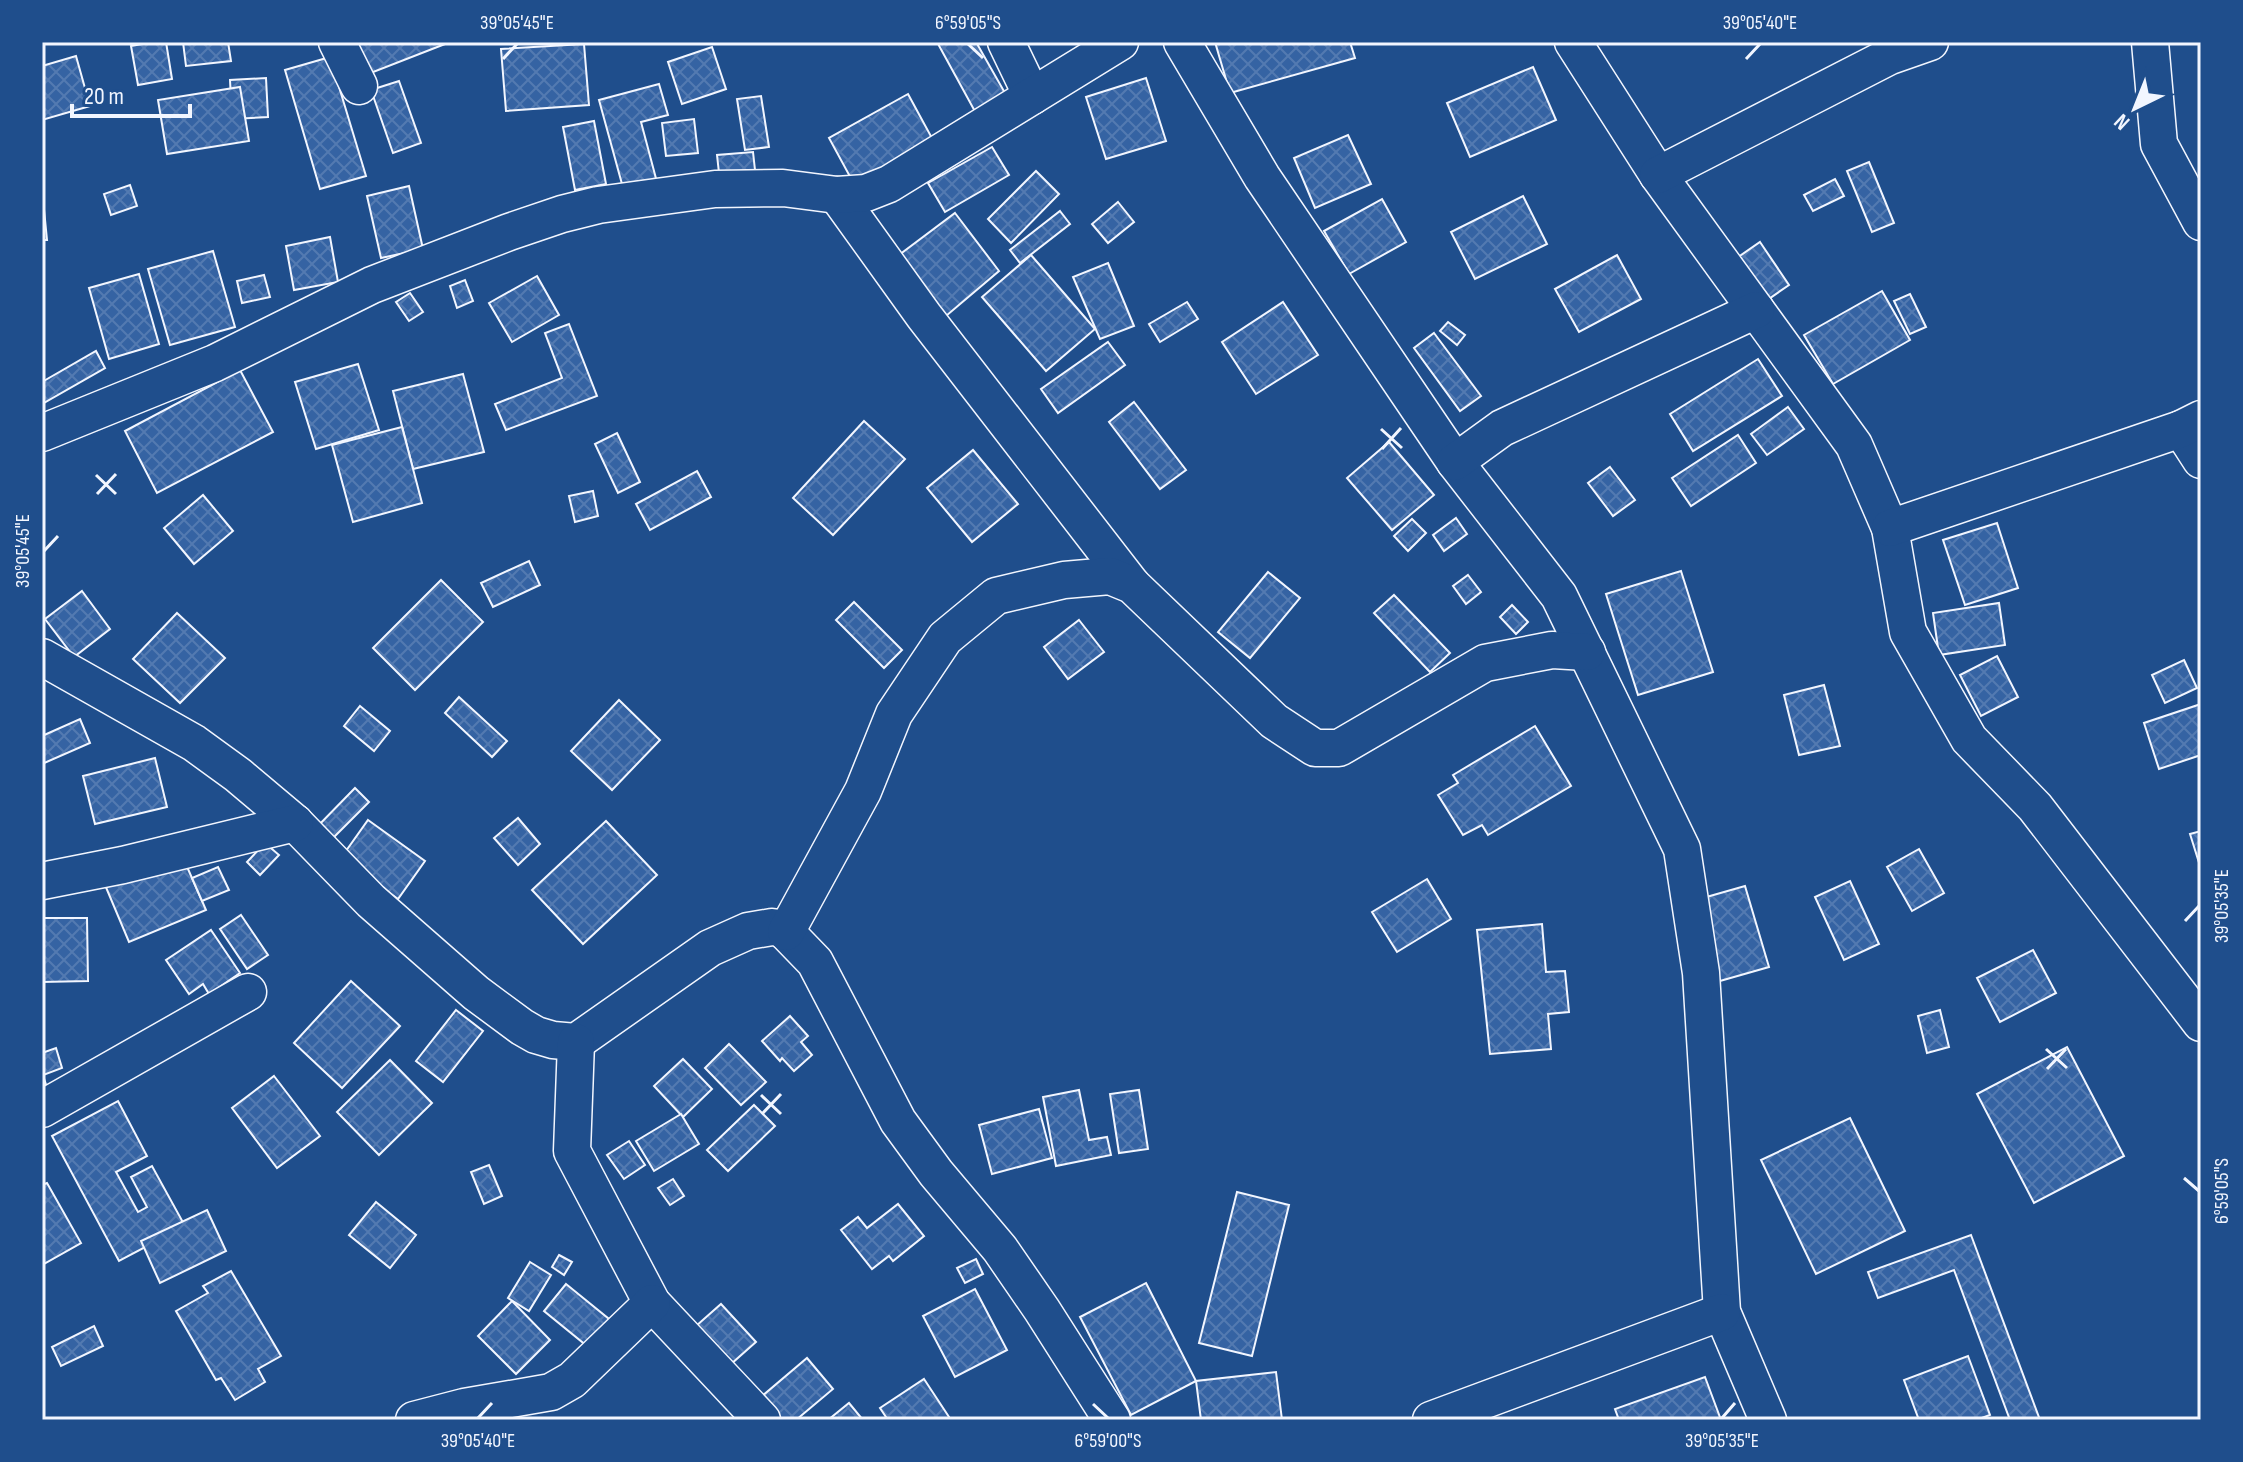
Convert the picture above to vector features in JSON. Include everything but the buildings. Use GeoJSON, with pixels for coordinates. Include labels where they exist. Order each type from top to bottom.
{"type":"FeatureCollection","features":[{"type":"Feature","properties":{"kind":"street"},"geometry":{"type":"LineString","coordinates":[[337,42],[359,86]]}},
{"type":"Feature","properties":{"kind":"street"},"geometry":{"type":"LineString","coordinates":[[1006,42],[1032,96]]}},
{"type":"Feature","properties":{"kind":"street"},"geometry":{"type":"LineString","coordinates":[[42,433],[215,363],[372,285],[562,214],[598,205],[715,189],[783,188],[837,195],[866,193],[889,184],[1120,42]]}},
{"type":"Feature","properties":{"kind":"street"},"geometry":{"type":"LineString","coordinates":[[1182,42],[1262,177],[1455,462],[1559,596],[1682,849],[1701,973],[1722,1312],[1768,1420]]}},
{"type":"Feature","properties":{"kind":"street"},"geometry":{"type":"LineString","coordinates":[[1573,42],[1658,175],[1854,445],[1890,528],[1908,632],[1969,739],[2035,807],[2201,1023]]}},
{"type":"Feature","properties":{"kind":"street"},"geometry":{"type":"LineString","coordinates":[[1658,175],[1890,56],[1930,42]]}},
{"type":"Feature","properties":{"kind":"street"},"geometry":{"type":"LineString","coordinates":[[2150,42],[2159,144],[2201,222]]}},
{"type":"Feature","properties":{"kind":"street"},"geometry":{"type":"LineString","coordinates":[[837,195],[924,316],[1132,585],[1274,721],[1315,748],[1339,748],[1485,663],[1552,650],[1587,652]]}},
{"type":"Feature","properties":{"kind":"street"},"geometry":{"type":"LineString","coordinates":[[1455,462],[1502,428],[1756,310]]}},
{"type":"Feature","properties":{"kind":"street"},"geometry":{"type":"LineString","coordinates":[[1890,528],[2191,424],[2201,460]]}},
{"type":"Feature","properties":{"kind":"street"},"geometry":{"type":"LineString","coordinates":[[786,932],[863,791],[894,714],[945,638],[996,596],[1064,580],[1110,576],[1132,585]]}},
{"type":"Feature","properties":{"kind":"street"},"geometry":{"type":"LineString","coordinates":[[42,657],[194,743],[238,775],[295,823],[371,901],[476,993],[536,1035],[576,1042],[710,948],[748,931],[772,927],[786,932],[815,962],[898,1121],[936,1173],[1000,1249],[1112,1420]]}},
{"type":"Feature","properties":{"kind":"street"},"geometry":{"type":"LineString","coordinates":[[42,881],[123,865],[295,823]]}},
{"type":"Feature","properties":{"kind":"street"},"geometry":{"type":"LineString","coordinates":[[42,1109],[248,992]]}},
{"type":"Feature","properties":{"kind":"street"},"geometry":{"type":"LineString","coordinates":[[576,1042],[572,1151],[652,1303],[762,1420]]}},
{"type":"Feature","properties":{"kind":"street"},"geometry":{"type":"LineString","coordinates":[[414,1420],[556,1390],[572,1380],[652,1303]]}},
{"type":"Feature","properties":{"kind":"street"},"geometry":{"type":"LineString","coordinates":[[1431,1420],[1722,1312]]}}]}
